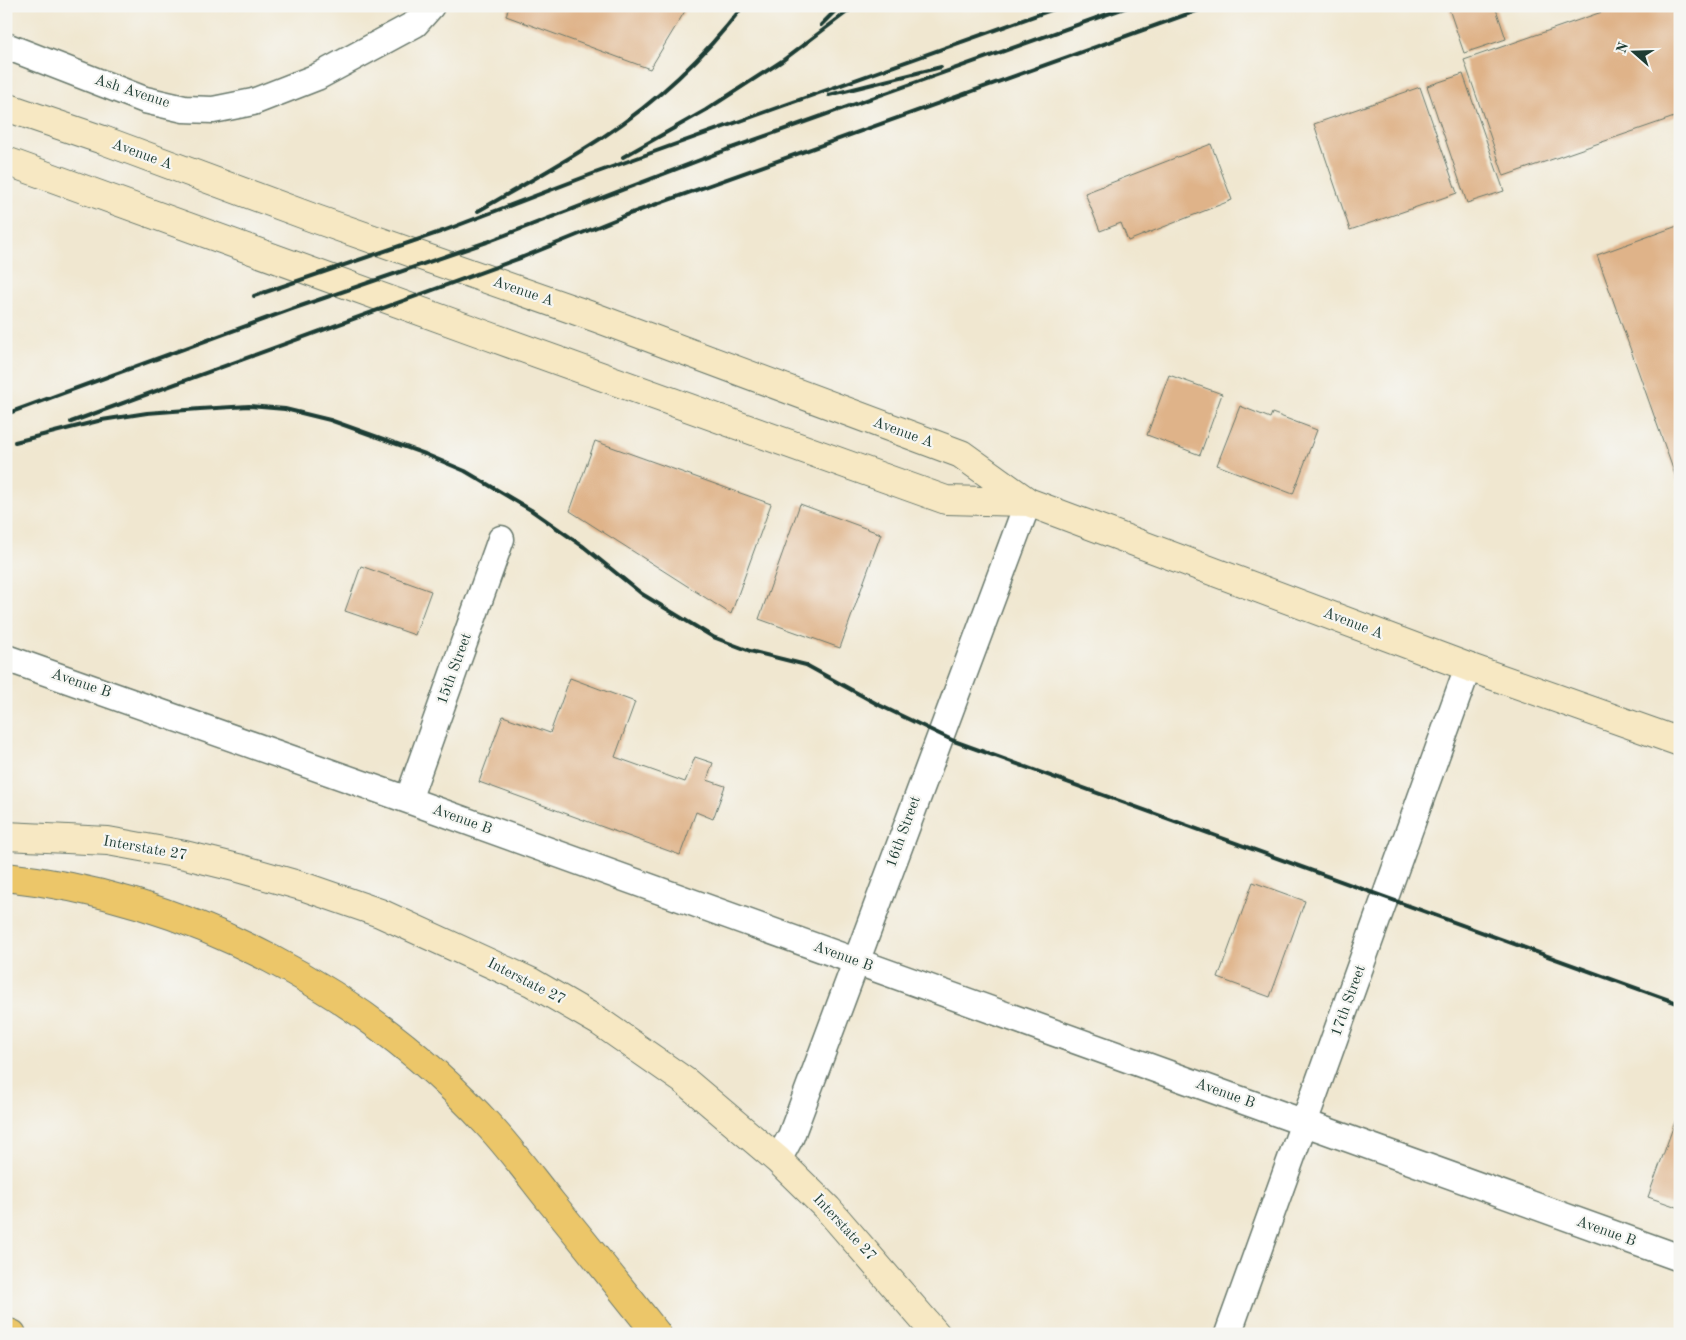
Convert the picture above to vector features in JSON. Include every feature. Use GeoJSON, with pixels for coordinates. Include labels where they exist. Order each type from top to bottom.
{"type":"FeatureCollection","features":[{"type":"Feature","properties":{"kind":"highway"},"geometry":{"type":"LineString","coordinates":[[6,877],[47,881],[91,891],[198,924],[240,942],[329,991],[424,1062],[491,1128],[657,1334]]}},
{"type":"Feature","properties":{"kind":"highway"},"geometry":{"type":"LineString","coordinates":[[6,1332],[12,1334]]}},
{"type":"Feature","properties":{"kind":"main road","name":"Avenue A"},"geometry":{"type":"LineString","coordinates":[[6,107],[103,140],[325,223],[597,318],[961,454],[1028,502],[1468,667],[1680,742]]}},
{"type":"Feature","properties":{"kind":"main road","name":"Avenue A"},"geometry":{"type":"LineString","coordinates":[[6,161],[946,500],[1028,502]]}},
{"type":"Feature","properties":{"kind":"main road","name":"Interstate 27"},"geometry":{"type":"LineString","coordinates":[[6,836],[108,841],[185,855],[257,873],[380,913],[531,982],[600,1022],[686,1082],[778,1160],[828,1209],[936,1334]]}},
{"type":"Feature","properties":{"kind":"street","name":"Ash Avenue"},"geometry":{"type":"LineString","coordinates":[[6,46],[145,100],[184,109],[213,110],[253,102],[317,77],[415,24],[431,6]]}},
{"type":"Feature","properties":{"kind":"street","name":"16th Street"},"geometry":{"type":"LineString","coordinates":[[778,1160],[791,1136],[1028,502]]}},
{"type":"Feature","properties":{"kind":"street","name":"15th Street"},"geometry":{"type":"LineString","coordinates":[[408,800],[501,538]]}},
{"type":"Feature","properties":{"kind":"street","name":"Avenue B"},"geometry":{"type":"LineString","coordinates":[[6,658],[408,800],[1680,1258]]}},
{"type":"Feature","properties":{"kind":"street","name":"17th Street"},"geometry":{"type":"LineString","coordinates":[[1228,1334],[1468,667]]}},
{"type":"Feature","properties":{"kind":"building"},"geometry":{"type":"Polygon","coordinates":[[[509,6],[688,6],[650,69],[506,16],[509,6]]]}},
{"type":"Feature","properties":{"kind":"building"},"geometry":{"type":"Polygon","coordinates":[[[1448,6],[1495,6],[1506,39],[1464,53],[1448,6]]]}},
{"type":"Feature","properties":{"kind":"building"},"geometry":{"type":"Polygon","coordinates":[[[1619,6],[1680,6],[1680,115],[1504,176],[1464,60],[1619,6]]]}},
{"type":"Feature","properties":{"kind":"building"},"geometry":{"type":"Polygon","coordinates":[[[1463,74],[1504,191],[1467,203],[1427,86],[1463,74]]]}},
{"type":"Feature","properties":{"kind":"building"},"geometry":{"type":"Polygon","coordinates":[[[1420,87],[1457,193],[1350,230],[1314,124],[1420,87]]]}},
{"type":"Feature","properties":{"kind":"building"},"geometry":{"type":"Polygon","coordinates":[[[1211,144],[1232,200],[1128,241],[1121,223],[1100,231],[1085,193],[1211,144]]]}},
{"type":"Feature","properties":{"kind":"building"},"geometry":{"type":"Polygon","coordinates":[[[1680,225],[1680,486],[1679,486],[1597,255],[1680,225]]]}},
{"type":"Feature","properties":{"kind":"building"},"geometry":{"type":"Polygon","coordinates":[[[1169,375],[1222,394],[1200,455],[1147,435],[1169,375]]]}},
{"type":"Feature","properties":{"kind":"building"},"geometry":{"type":"Polygon","coordinates":[[[1240,406],[1270,418],[1272,413],[1317,430],[1293,494],[1217,465],[1240,406]]]}},
{"type":"Feature","properties":{"kind":"building"},"geometry":{"type":"Polygon","coordinates":[[[595,441],[771,504],[731,614],[570,511],[595,441]]]}},
{"type":"Feature","properties":{"kind":"building"},"geometry":{"type":"Polygon","coordinates":[[[800,504],[881,534],[840,648],[759,619],[800,504]]]}},
{"type":"Feature","properties":{"kind":"building"},"geometry":{"type":"Polygon","coordinates":[[[361,566],[431,591],[415,635],[345,611],[361,566]]]}},
{"type":"Feature","properties":{"kind":"building"},"geometry":{"type":"Polygon","coordinates":[[[570,678],[635,702],[615,757],[685,782],[695,757],[713,763],[707,780],[725,786],[713,819],[696,812],[680,855],[479,782],[503,716],[550,733],[570,678]]]}},
{"type":"Feature","properties":{"kind":"building"},"geometry":{"type":"Polygon","coordinates":[[[1253,882],[1305,901],[1270,997],[1218,978],[1253,882]]]}},
{"type":"Feature","properties":{"kind":"building"},"geometry":{"type":"Polygon","coordinates":[[[1676,1119],[1680,1120],[1680,1208],[1648,1197],[1676,1119]]]}},
{"type":"Feature","properties":{"kind":"railway"},"geometry":{"type":"LineString","coordinates":[[478,211],[588,147],[642,109],[679,77],[713,43],[743,6]]}},
{"type":"Feature","properties":{"kind":"railway"},"geometry":{"type":"LineString","coordinates":[[821,25],[840,6]]}},
{"type":"Feature","properties":{"kind":"railway"},"geometry":{"type":"LineString","coordinates":[[623,157],[706,110],[782,61],[855,6]]}},
{"type":"Feature","properties":{"kind":"railway"},"geometry":{"type":"LineString","coordinates":[[254,296],[443,231],[595,173],[1062,6]]}},
{"type":"Feature","properties":{"kind":"railway"},"geometry":{"type":"LineString","coordinates":[[6,414],[292,309],[487,242],[726,150],[1130,6]]}},
{"type":"Feature","properties":{"kind":"railway"},"geometry":{"type":"LineString","coordinates":[[71,422],[523,257],[629,214],[1210,6]]}},
{"type":"Feature","properties":{"kind":"railway"},"geometry":{"type":"LineString","coordinates":[[829,95],[941,67]]}},
{"type":"Feature","properties":{"kind":"railway"},"geometry":{"type":"LineString","coordinates":[[15,442],[102,420],[147,413],[200,409],[249,406],[285,409],[330,420],[425,454],[465,471],[531,510],[584,547],[642,594],[713,637],[750,651],[806,665],[879,705],[954,741],[1680,1004]]}}]}
